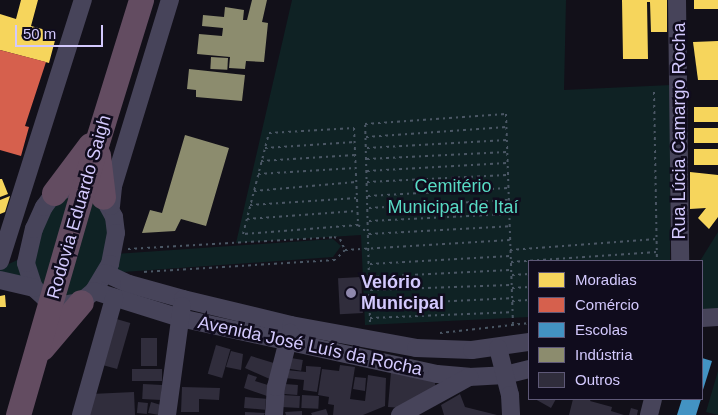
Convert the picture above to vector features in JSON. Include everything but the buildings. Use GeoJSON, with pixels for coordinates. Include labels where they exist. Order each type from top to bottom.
{"type":"FeatureCollection","features":[{"type":"Feature","properties":{"kind":"highway","name":"Rodovia Eduardo Saigh"},"geometry":{"type":"LineString","coordinates":[[18,415],[34,357],[43,295],[99,198],[98,138],[141,0]]}},
{"type":"Feature","properties":{"kind":"highway"},"geometry":{"type":"LineString","coordinates":[[54,193],[98,138]]}},
{"type":"Feature","properties":{"kind":"highway"},"geometry":{"type":"LineString","coordinates":[[34,357],[88,296]]}},
{"type":"Feature","properties":{"kind":"street"},"geometry":{"type":"LineString","coordinates":[[0,261],[83,0]]}},
{"type":"Feature","properties":{"kind":"street"},"geometry":{"type":"LineString","coordinates":[[99,198],[113,186],[170,0]]}},
{"type":"Feature","properties":{"kind":"street","name":"Rua Lúcia Camargo Rocha"},"geometry":{"type":"LineString","coordinates":[[678,0],[680,260]]}},
{"type":"Feature","properties":{"kind":"street"},"geometry":{"type":"LineString","coordinates":[[0,280],[43,295],[62,305],[88,296],[105,273],[113,250],[116,226],[99,198],[64,189],[54,193],[34,229],[27,254],[26,270],[43,295]]}},
{"type":"Feature","properties":{"kind":"street"},"geometry":{"type":"LineString","coordinates":[[0,266],[27,254]]}},
{"type":"Feature","properties":{"kind":"street","name":"Avenida José Luís da Rocha"},"geometry":{"type":"LineString","coordinates":[[105,273],[129,284],[291,325],[437,351],[498,348],[528,342]]}},
{"type":"Feature","properties":{"kind":"street","name":"Avenida José Luís da Rocha"},"geometry":{"type":"LineString","coordinates":[[88,296],[114,298],[180,318],[437,374],[469,377],[505,375],[528,369]]}},
{"type":"Feature","properties":{"kind":"street"},"geometry":{"type":"LineString","coordinates":[[81,415],[114,298]]}},
{"type":"Feature","properties":{"kind":"street"},"geometry":{"type":"LineString","coordinates":[[167,415],[183,299]]}},
{"type":"Feature","properties":{"kind":"street"},"geometry":{"type":"LineString","coordinates":[[703,318],[718,317]]}},
{"type":"Feature","properties":{"kind":"street"},"geometry":{"type":"LineString","coordinates":[[274,415],[278,380],[291,325]]}},
{"type":"Feature","properties":{"kind":"street"},"geometry":{"type":"LineString","coordinates":[[498,348],[510,395],[511,415]]}},
{"type":"Feature","properties":{"kind":"street"},"geometry":{"type":"LineString","coordinates":[[400,415],[469,377]]}},
{"type":"Feature","properties":{"kind":"street"},"geometry":{"type":"LineString","coordinates":[[649,415],[654,400]]}},
{"type":"Feature","properties":{"kind":"path"},"geometry":{"type":"LineString","coordinates":[[654,92],[658,260]]}},
{"type":"Feature","properties":{"kind":"path"},"geometry":{"type":"LineString","coordinates":[[370,322],[368,182],[364,124],[506,114],[513,324]]}},
{"type":"Feature","properties":{"kind":"path"},"geometry":{"type":"LineString","coordinates":[[366,137],[507,127]]}},
{"type":"Feature","properties":{"kind":"path"},"geometry":{"type":"LineString","coordinates":[[358,225],[354,128],[268,132],[243,234],[358,225],[369,234],[510,226]]}},
{"type":"Feature","properties":{"kind":"path"},"geometry":{"type":"LineString","coordinates":[[366,148],[507,140]]}},
{"type":"Feature","properties":{"kind":"path"},"geometry":{"type":"LineString","coordinates":[[265,148],[355,142]]}},
{"type":"Feature","properties":{"kind":"path"},"geometry":{"type":"LineString","coordinates":[[367,159],[507,152]]}},
{"type":"Feature","properties":{"kind":"path"},"geometry":{"type":"LineString","coordinates":[[261,161],[355,155]]}},
{"type":"Feature","properties":{"kind":"path"},"geometry":{"type":"LineString","coordinates":[[367,171],[508,163]]}},
{"type":"Feature","properties":{"kind":"path"},"geometry":{"type":"LineString","coordinates":[[258,174],[356,168]]}},
{"type":"Feature","properties":{"kind":"path"},"geometry":{"type":"LineString","coordinates":[[368,182],[508,175]]}},
{"type":"Feature","properties":{"kind":"path"},"geometry":{"type":"LineString","coordinates":[[254,190],[356,182]]}},
{"type":"Feature","properties":{"kind":"path"},"geometry":{"type":"LineString","coordinates":[[368,196],[508,188]]}},
{"type":"Feature","properties":{"kind":"path"},"geometry":{"type":"LineString","coordinates":[[250,205],[357,198]]}},
{"type":"Feature","properties":{"kind":"path"},"geometry":{"type":"LineString","coordinates":[[368,208],[509,200]]}},
{"type":"Feature","properties":{"kind":"path"},"geometry":{"type":"LineString","coordinates":[[247,219],[357,211]]}},
{"type":"Feature","properties":{"kind":"path"},"geometry":{"type":"LineString","coordinates":[[369,220],[509,214]]}},
{"type":"Feature","properties":{"kind":"path"},"geometry":{"type":"LineString","coordinates":[[113,250],[334,237],[340,239],[345,250]]}},
{"type":"Feature","properties":{"kind":"path"},"geometry":{"type":"LineString","coordinates":[[510,250],[657,239]]}},
{"type":"Feature","properties":{"kind":"path"},"geometry":{"type":"LineString","coordinates":[[135,273],[335,260],[345,250],[510,240]]}},
{"type":"Feature","properties":{"kind":"path"},"geometry":{"type":"LineString","coordinates":[[540,260],[657,252]]}},
{"type":"Feature","properties":{"kind":"path"},"geometry":{"type":"LineString","coordinates":[[370,264],[511,256]]}},
{"type":"Feature","properties":{"kind":"path"},"geometry":{"type":"LineString","coordinates":[[511,262],[528,261]]}},
{"type":"Feature","properties":{"kind":"path"},"geometry":{"type":"LineString","coordinates":[[370,277],[511,270]]}},
{"type":"Feature","properties":{"kind":"path"},"geometry":{"type":"LineString","coordinates":[[511,276],[528,274]]}},
{"type":"Feature","properties":{"kind":"path"},"geometry":{"type":"LineString","coordinates":[[370,290],[528,287]]}},
{"type":"Feature","properties":{"kind":"path"},"geometry":{"type":"LineString","coordinates":[[370,305],[528,300]]}},
{"type":"Feature","properties":{"kind":"path"},"geometry":{"type":"LineString","coordinates":[[370,318],[512,312]]}},
{"type":"Feature","properties":{"kind":"path"},"geometry":{"type":"LineString","coordinates":[[439,334],[528,323]]}},
{"type":"Feature","properties":{"kind":"green space","name":"Cemitério Municipal de Itaí"},"geometry":{"type":"Polygon","coordinates":[[[292,0],[566,0],[564,90],[671,85],[670,260],[528,260],[528,317],[365,325],[361,235],[236,243],[292,0]]]}},
{"type":"Feature","properties":{"kind":"green space"},"geometry":{"type":"Polygon","coordinates":[[[69,192],[50,298],[33,280],[34,238],[47,208],[69,192]]]}},
{"type":"Feature","properties":{"kind":"green space"},"geometry":{"type":"Polygon","coordinates":[[[86,193],[102,203],[113,237],[90,289],[64,302],[86,193]]]}},
{"type":"Feature","properties":{"kind":"green space"},"geometry":{"type":"Polygon","coordinates":[[[718,232],[718,310],[703,311],[703,260],[701,260],[718,232]]]}},
{"type":"Feature","properties":{"kind":"green space"},"geometry":{"type":"Polygon","coordinates":[[[333,239],[341,246],[333,257],[109,273],[115,254],[333,239]]]}},
{"type":"Feature","properties":{"kind":"green space"},"geometry":{"type":"Polygon","coordinates":[[[24,257],[30,284],[0,278],[0,268],[24,257]]]}},
{"type":"Feature","properties":{"kind":"green space"},"geometry":{"type":"Polygon","coordinates":[[[718,371],[718,415],[706,412],[718,371]]]}},
{"type":"Feature","properties":{"kind":"place","name":"Velório Municipal"},"geometry":{"type":"Point","coordinates":[351,293]}}]}
